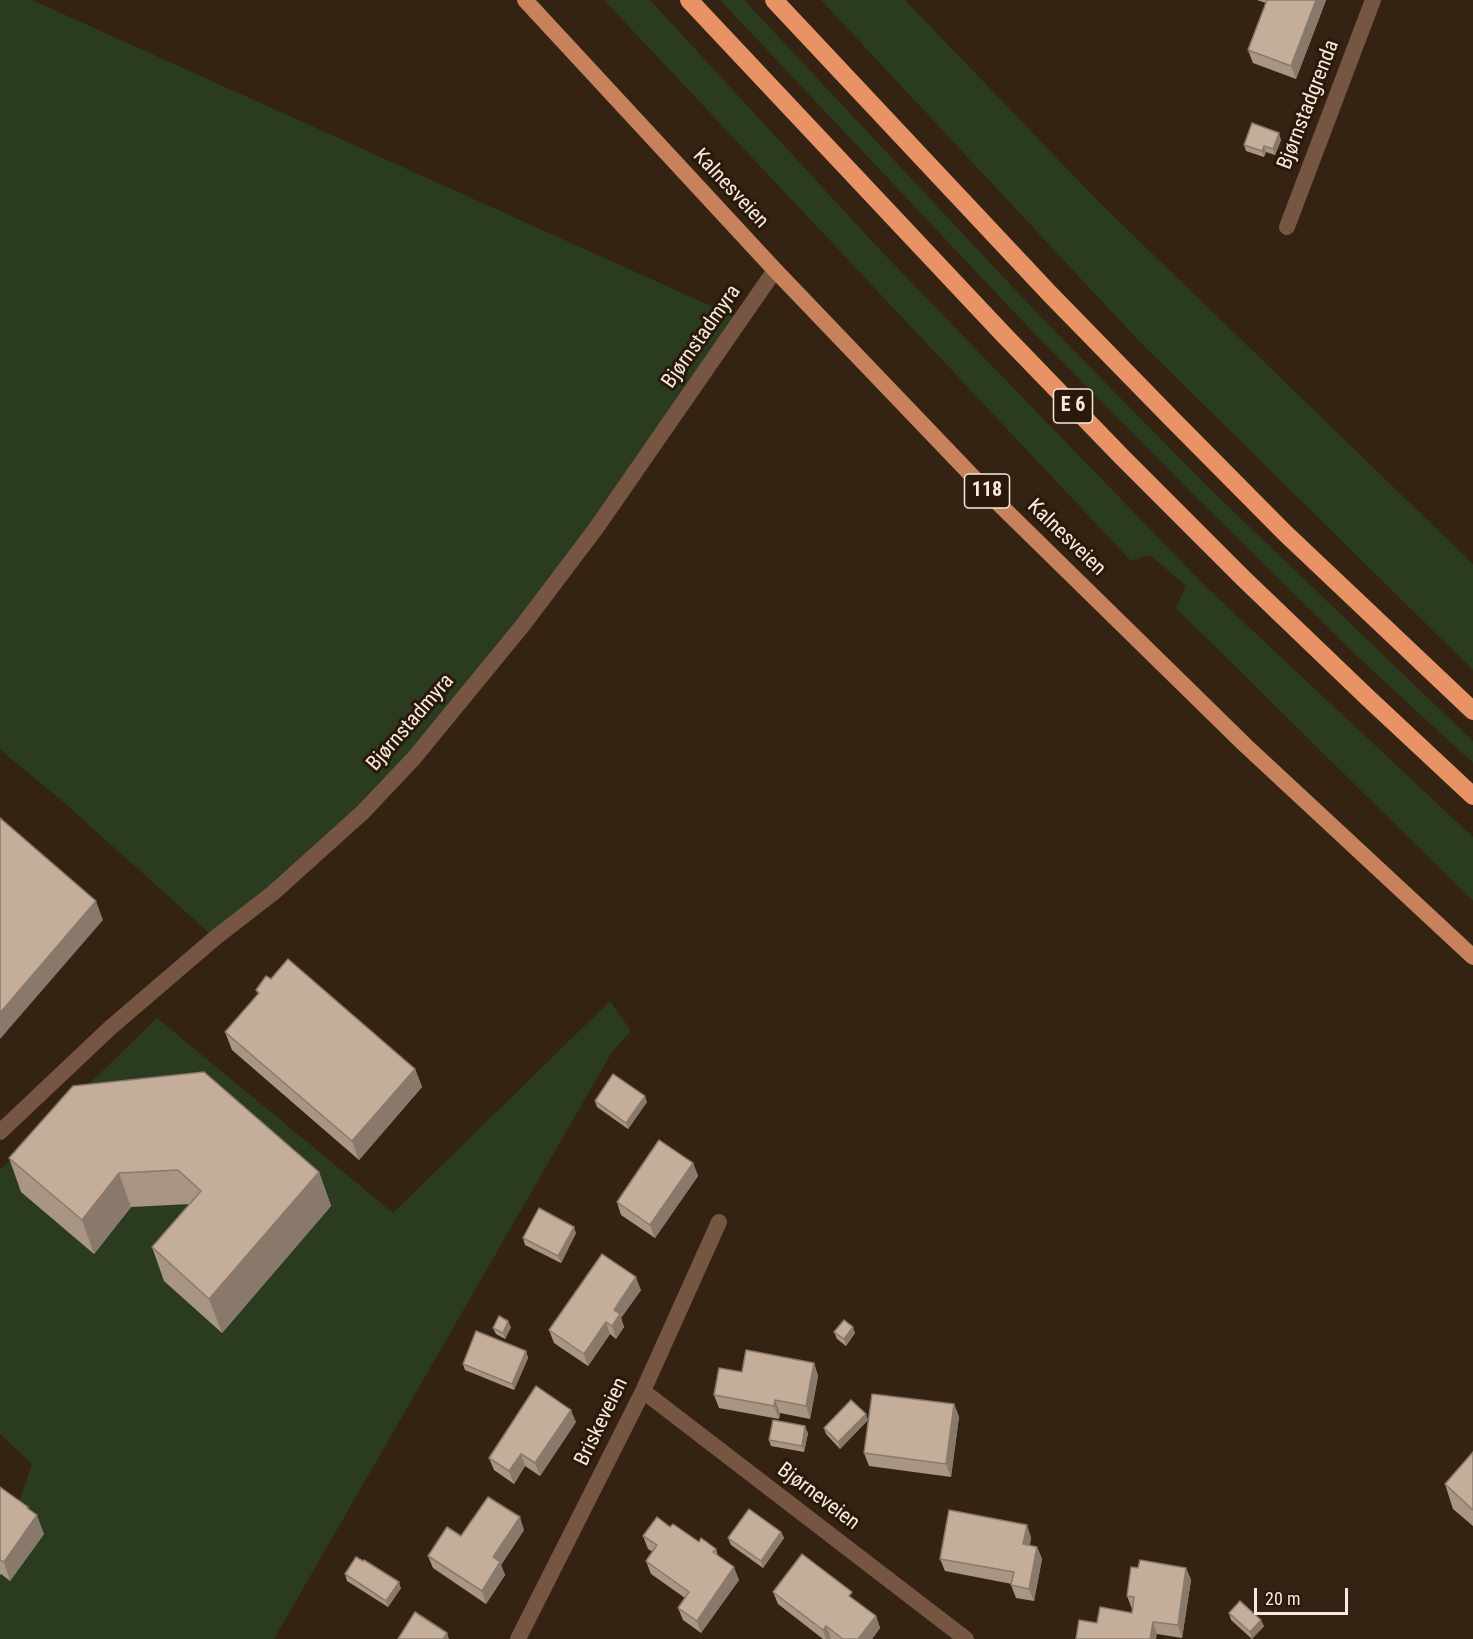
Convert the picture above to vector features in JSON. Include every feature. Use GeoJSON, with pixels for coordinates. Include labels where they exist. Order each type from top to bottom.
{"type":"FeatureCollection","features":[{"type":"Feature","properties":{"kind":"highway","name":"E 6"},"geometry":{"type":"LineString","coordinates":[[689,0],[1122,457],[1243,578],[1473,796]]}},
{"type":"Feature","properties":{"kind":"highway"},"geometry":{"type":"LineString","coordinates":[[774,0],[1041,284],[1172,419],[1302,549],[1473,711]]}},
{"type":"Feature","properties":{"kind":"main road","name":"Kalnesveien"},"geometry":{"type":"LineString","coordinates":[[525,0],[775,270],[999,504],[1245,745],[1473,957]]}},
{"type":"Feature","properties":{"kind":"street","name":"Bjørnstadgrenda"},"geometry":{"type":"LineString","coordinates":[[1287,227],[1373,0]]}},
{"type":"Feature","properties":{"kind":"street","name":"Bjørnstadmyra"},"geometry":{"type":"LineString","coordinates":[[0,1132],[110,1028],[215,938],[273,893],[363,812],[414,758],[523,625],[597,527],[775,270]]}},
{"type":"Feature","properties":{"kind":"street","name":"Briskeveien"},"geometry":{"type":"LineString","coordinates":[[518,1639],[643,1391],[719,1222]]}},
{"type":"Feature","properties":{"kind":"street","name":"Bjørneveien"},"geometry":{"type":"LineString","coordinates":[[643,1391],[966,1639]]}},
{"type":"Feature","properties":{"kind":"green space"},"geometry":{"type":"Polygon","coordinates":[[[0,0],[32,0],[742,320],[597,527],[414,758],[215,938],[61,800],[0,749],[0,0]]]}},
{"type":"Feature","properties":{"kind":"green space"},"geometry":{"type":"Polygon","coordinates":[[[604,0],[650,0],[881,251],[1206,587],[1473,837],[1473,901],[1176,608],[1186,586],[1150,555],[1131,561],[604,0]]]}},
{"type":"Feature","properties":{"kind":"green space"},"geometry":{"type":"Polygon","coordinates":[[[720,0],[744,0],[1038,314],[1208,487],[1473,741],[1473,763],[1360,659],[1030,329],[720,0]]]}},
{"type":"Feature","properties":{"kind":"green space"},"geometry":{"type":"Polygon","coordinates":[[[821,0],[905,0],[1100,203],[1473,564],[1473,670],[1139,341],[821,0]]]}},
{"type":"Feature","properties":{"kind":"green space"},"geometry":{"type":"Polygon","coordinates":[[[610,1001],[631,1031],[612,1052],[274,1639],[0,1639],[0,1556],[32,1464],[0,1434],[0,1170],[157,1018],[393,1213],[610,1001]]]}},
{"type":"Feature","properties":{"kind":"building"},"geometry":{"type":"Polygon","coordinates":[[[1267,0],[1316,0],[1291,66],[1248,50],[1267,0]]]}},
{"type":"Feature","properties":{"kind":"building"},"geometry":{"type":"Polygon","coordinates":[[[1252,123],[1279,133],[1273,149],[1264,146],[1262,151],[1244,145],[1252,123]]]}},
{"type":"Feature","properties":{"kind":"building"},"geometry":{"type":"Polygon","coordinates":[[[0,818],[96,901],[0,1013],[0,818]]]}},
{"type":"Feature","properties":{"kind":"building"},"geometry":{"type":"Polygon","coordinates":[[[288,959],[415,1069],[352,1141],[225,1032],[259,993],[256,990],[266,976],[271,979],[288,959]]]}},
{"type":"Feature","properties":{"kind":"building"},"geometry":{"type":"Polygon","coordinates":[[[204,1072],[319,1172],[209,1299],[152,1247],[201,1191],[178,1170],[119,1173],[82,1220],[9,1158],[73,1086],[204,1072]]]}},
{"type":"Feature","properties":{"kind":"building"},"geometry":{"type":"Polygon","coordinates":[[[613,1074],[645,1096],[626,1123],[595,1101],[613,1074]]]}},
{"type":"Feature","properties":{"kind":"building"},"geometry":{"type":"Polygon","coordinates":[[[659,1140],[693,1163],[650,1225],[617,1202],[659,1140]]]}},
{"type":"Feature","properties":{"kind":"building"},"geometry":{"type":"Polygon","coordinates":[[[539,1208],[574,1227],[558,1256],[523,1238],[539,1208]]]}},
{"type":"Feature","properties":{"kind":"building"},"geometry":{"type":"Polygon","coordinates":[[[602,1254],[636,1277],[614,1310],[620,1314],[612,1326],[606,1322],[584,1354],[549,1330],[602,1254]]]}},
{"type":"Feature","properties":{"kind":"building"},"geometry":{"type":"Polygon","coordinates":[[[499,1316],[508,1321],[503,1333],[493,1328],[499,1316]]]}},
{"type":"Feature","properties":{"kind":"building"},"geometry":{"type":"Polygon","coordinates":[[[844,1320],[853,1327],[844,1339],[834,1332],[844,1320]]]}},
{"type":"Feature","properties":{"kind":"building"},"geometry":{"type":"Polygon","coordinates":[[[476,1331],[526,1351],[512,1384],[463,1364],[476,1331]]]}},
{"type":"Feature","properties":{"kind":"building"},"geometry":{"type":"Polygon","coordinates":[[[746,1350],[814,1363],[806,1406],[775,1400],[774,1406],[714,1395],[719,1368],[742,1372],[746,1350]]]}},
{"type":"Feature","properties":{"kind":"building"},"geometry":{"type":"Polygon","coordinates":[[[536,1386],[571,1410],[535,1463],[521,1454],[509,1471],[489,1458],[536,1386]]]}},
{"type":"Feature","properties":{"kind":"building"},"geometry":{"type":"Polygon","coordinates":[[[872,1394],[954,1404],[946,1464],[864,1453],[872,1394]]]}},
{"type":"Feature","properties":{"kind":"building"},"geometry":{"type":"Polygon","coordinates":[[[851,1400],[866,1414],[838,1442],[824,1428],[851,1400]]]}},
{"type":"Feature","properties":{"kind":"building"},"geometry":{"type":"Polygon","coordinates":[[[773,1420],[805,1426],[802,1446],[769,1440],[773,1420]]]}},
{"type":"Feature","properties":{"kind":"building"},"geometry":{"type":"Polygon","coordinates":[[[1473,1452],[1473,1510],[1445,1484],[1473,1452]]]}},
{"type":"Feature","properties":{"kind":"building"},"geometry":{"type":"Polygon","coordinates":[[[0,1487],[37,1515],[4,1562],[0,1560],[0,1487]]]}},
{"type":"Feature","properties":{"kind":"building"},"geometry":{"type":"Polygon","coordinates":[[[488,1497],[520,1517],[493,1557],[500,1562],[482,1591],[428,1556],[447,1527],[461,1536],[488,1497]]]}},
{"type":"Feature","properties":{"kind":"building"},"geometry":{"type":"Polygon","coordinates":[[[749,1509],[781,1532],[761,1561],[728,1538],[749,1509]]]}},
{"type":"Feature","properties":{"kind":"building"},"geometry":{"type":"Polygon","coordinates":[[[949,1510],[1027,1525],[1023,1544],[1037,1547],[1029,1589],[1011,1585],[1014,1572],[940,1559],[949,1510]]]}},
{"type":"Feature","properties":{"kind":"building"},"geometry":{"type":"Polygon","coordinates":[[[657,1517],[670,1527],[673,1524],[699,1542],[701,1538],[716,1549],[713,1552],[734,1567],[697,1621],[678,1608],[689,1592],[646,1561],[657,1545],[643,1536],[657,1517]]]}},
{"type":"Feature","properties":{"kind":"building"},"geometry":{"type":"Polygon","coordinates":[[[802,1554],[852,1592],[849,1596],[876,1616],[858,1639],[843,1639],[826,1626],[823,1630],[773,1592],[802,1554]]]}},
{"type":"Feature","properties":{"kind":"building"},"geometry":{"type":"Polygon","coordinates":[[[356,1557],[399,1582],[386,1601],[345,1574],[356,1557]]]}},
{"type":"Feature","properties":{"kind":"building"},"geometry":{"type":"Polygon","coordinates":[[[1140,1560],[1186,1568],[1178,1625],[1153,1622],[1150,1639],[1076,1639],[1079,1620],[1097,1623],[1100,1607],[1132,1613],[1134,1597],[1127,1596],[1131,1567],[1138,1568],[1140,1560]]]}},
{"type":"Feature","properties":{"kind":"building"},"geometry":{"type":"Polygon","coordinates":[[[1240,1601],[1261,1620],[1250,1632],[1229,1613],[1240,1601]]]}},
{"type":"Feature","properties":{"kind":"building"},"geometry":{"type":"Polygon","coordinates":[[[415,1612],[447,1633],[443,1639],[398,1639],[415,1612]]]}}]}
